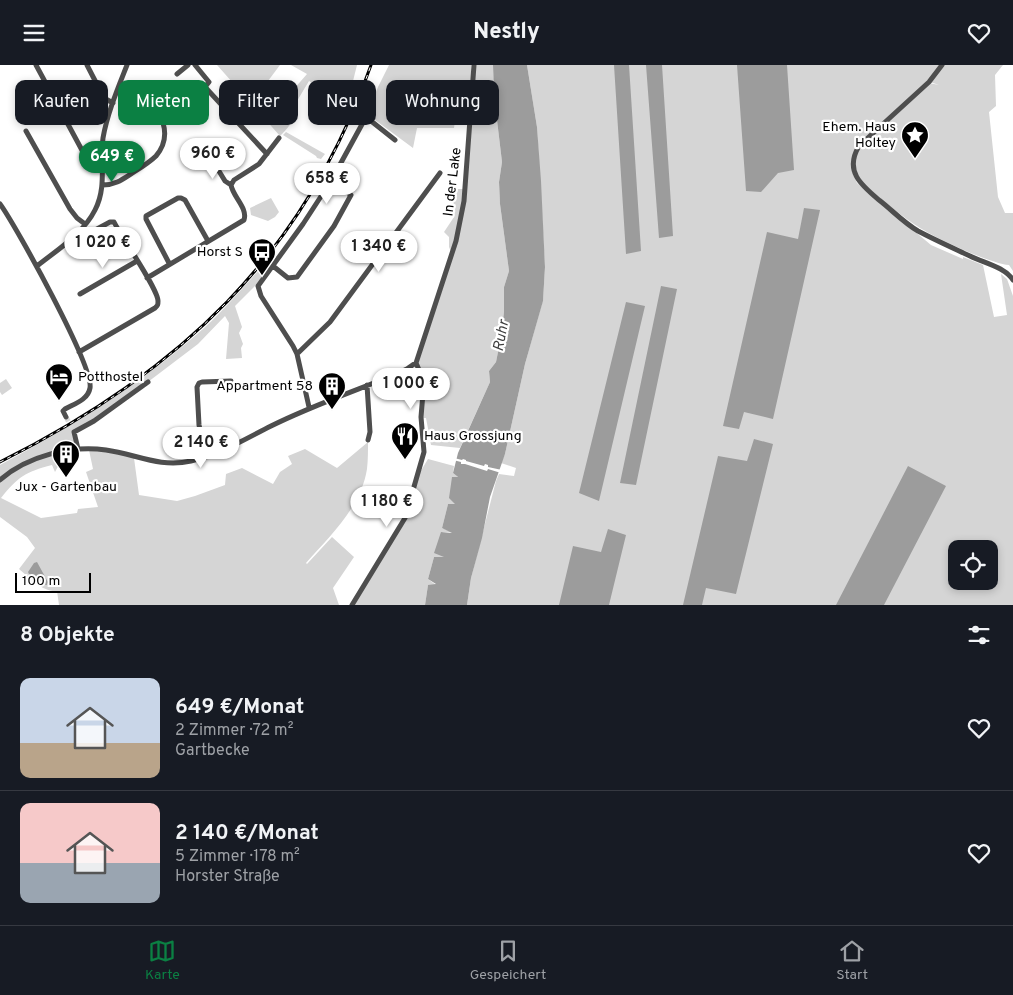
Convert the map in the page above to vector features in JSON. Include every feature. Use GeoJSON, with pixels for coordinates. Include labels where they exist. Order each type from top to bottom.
{"type":"FeatureCollection","features":[{"type":"Feature","properties":{"kind":"street"},"geometry":{"type":"LineString","coordinates":[[36,65],[90,165],[102,163]]}},
{"type":"Feature","properties":{"kind":"street"},"geometry":{"type":"LineString","coordinates":[[87,65],[104,98],[113,103]]}},
{"type":"Feature","properties":{"kind":"street"},"geometry":{"type":"LineString","coordinates":[[37,266],[76,234],[98,204],[102,185],[104,137],[113,103],[127,65]]}},
{"type":"Feature","properties":{"kind":"street"},"geometry":{"type":"LineString","coordinates":[[178,74],[188,65]]}},
{"type":"Feature","properties":{"kind":"street"},"geometry":{"type":"LineString","coordinates":[[195,65],[209,82],[205,87],[267,154]]}},
{"type":"Feature","properties":{"kind":"street","name":"In der Lake"},"geometry":{"type":"LineString","coordinates":[[417,365],[456,241],[464,201],[474,65]]}},
{"type":"Feature","properties":{"kind":"street"},"geometry":{"type":"LineString","coordinates":[[942,65],[929,82],[859,146],[852,165],[858,180],[917,230],[999,269],[1013,280]]}},
{"type":"Feature","properties":{"kind":"street"},"geometry":{"type":"LineString","coordinates":[[309,407],[297,354],[259,292],[258,286],[331,181],[366,117],[395,140]]}},
{"type":"Feature","properties":{"kind":"street"},"geometry":{"type":"LineString","coordinates":[[102,185],[118,183],[151,160],[161,148],[164,137],[163,125]]}},
{"type":"Feature","properties":{"kind":"street"},"geometry":{"type":"LineString","coordinates":[[26,131],[70,209],[77,218],[85,223]]}},
{"type":"Feature","properties":{"kind":"street"},"geometry":{"type":"LineString","coordinates":[[231,185],[234,180],[257,165],[278,138]]}},
{"type":"Feature","properties":{"kind":"street"},"geometry":{"type":"LineString","coordinates":[[147,277],[245,218],[245,213],[231,185],[225,181],[211,158]]}},
{"type":"Feature","properties":{"kind":"street"},"geometry":{"type":"LineString","coordinates":[[297,354],[330,322],[440,173]]}},
{"type":"Feature","properties":{"kind":"street"},"geometry":{"type":"LineString","coordinates":[[273,266],[288,277],[297,277],[334,226],[351,196],[331,181]]}},
{"type":"Feature","properties":{"kind":"street"},"geometry":{"type":"LineString","coordinates":[[169,263],[146,222],[146,216],[181,198],[186,201],[208,241]]}},
{"type":"Feature","properties":{"kind":"street"},"geometry":{"type":"LineString","coordinates":[[0,203],[2,212],[37,266],[80,352],[90,381],[90,388],[82,400],[63,411],[66,417]]}},
{"type":"Feature","properties":{"kind":"street"},"geometry":{"type":"LineString","coordinates":[[76,234],[84,237],[110,222],[114,222],[158,299],[158,305],[80,352]]}},
{"type":"Feature","properties":{"kind":"street"},"geometry":{"type":"LineString","coordinates":[[80,294],[137,261]]}},
{"type":"Feature","properties":{"kind":"street"},"geometry":{"type":"LineString","coordinates":[[0,480],[10,471],[21,465],[55,453],[78,449],[107,450],[135,458],[167,463],[191,461],[206,457],[309,407],[417,365],[424,381],[421,417],[424,452],[410,504],[405,518],[352,605]]}},
{"type":"Feature","properties":{"kind":"street"},"geometry":{"type":"LineString","coordinates":[[78,449],[74,432],[94,421],[148,381]]}},
{"type":"Feature","properties":{"kind":"street"},"geometry":{"type":"LineString","coordinates":[[206,457],[199,425],[196,387],[202,381],[231,381]]}},
{"type":"Feature","properties":{"kind":"street"},"geometry":{"type":"LineString","coordinates":[[367,385],[370,433],[368,440]]}},
{"type":"Feature","properties":{"kind":"shaded area"},"geometry":{"type":"Polygon","coordinates":[[[217,65],[280,65],[269,80],[230,80],[217,65]]]}},
{"type":"Feature","properties":{"kind":"shaded area"},"geometry":{"type":"Polygon","coordinates":[[[291,65],[357,65],[353,80],[308,80],[298,99],[298,84],[307,74],[291,65]]]}},
{"type":"Feature","properties":{"kind":"shaded area"},"geometry":{"type":"Polygon","coordinates":[[[389,65],[471,65],[471,80],[386,80],[386,125],[454,125],[454,128],[417,128],[413,148],[376,121],[376,92],[389,65]]]}},
{"type":"Feature","properties":{"kind":"shaded area"},"geometry":{"type":"Polygon","coordinates":[[[475,65],[493,65],[494,80],[474,80],[475,65]]]}},
{"type":"Feature","properties":{"kind":"shaded area"},"geometry":{"type":"Polygon","coordinates":[[[527,65],[941,65],[935,74],[855,149],[852,158],[853,174],[857,183],[931,245],[963,259],[963,257],[983,265],[994,317],[1007,315],[1001,274],[1007,279],[1013,296],[1013,605],[467,605],[471,578],[496,481],[499,474],[514,476],[516,468],[501,463],[505,454],[525,364],[543,300],[545,267],[537,127],[527,65]]]}},
{"type":"Feature","properties":{"kind":"shaded area"},"geometry":{"type":"Polygon","coordinates":[[[944,65],[1003,65],[995,75],[996,106],[989,112],[998,197],[1005,213],[1013,213],[1013,271],[1009,265],[989,260],[962,249],[917,226],[862,182],[856,173],[855,162],[860,147],[929,83],[939,85],[930,82],[944,65]]]}},
{"type":"Feature","properties":{"kind":"shaded area"},"geometry":{"type":"Polygon","coordinates":[[[270,125],[290,125],[280,136],[270,125]]]}},
{"type":"Feature","properties":{"kind":"shaded area"},"geometry":{"type":"Polygon","coordinates":[[[470,125],[498,125],[502,162],[499,182],[500,204],[509,271],[504,287],[504,312],[496,362],[489,371],[490,382],[460,448],[431,445],[426,418],[422,418],[425,381],[417,363],[452,254],[449,247],[449,237],[444,232],[454,217],[453,189],[465,189],[470,125]]]}},
{"type":"Feature","properties":{"kind":"shaded area"},"geometry":{"type":"Polygon","coordinates":[[[286,132],[325,154],[321,159],[317,158],[283,135],[286,132]]]}},
{"type":"Feature","properties":{"kind":"shaded area"},"geometry":{"type":"Polygon","coordinates":[[[271,198],[279,212],[275,217],[268,221],[251,215],[250,208],[271,198]]]}},
{"type":"Feature","properties":{"kind":"shaded area"},"geometry":{"type":"Polygon","coordinates":[[[267,261],[271,265],[254,287],[235,306],[242,327],[239,333],[243,344],[241,348],[242,358],[226,359],[229,323],[225,316],[198,344],[140,388],[74,432],[79,449],[77,460],[62,459],[55,472],[52,465],[28,473],[17,480],[1,498],[41,518],[77,513],[78,509],[98,507],[86,472],[93,469],[89,450],[107,450],[134,458],[139,495],[177,501],[225,485],[226,474],[242,468],[273,484],[280,472],[292,464],[288,456],[305,449],[337,468],[368,442],[367,469],[364,483],[358,496],[343,520],[306,563],[332,537],[354,557],[333,588],[339,605],[59,605],[57,591],[41,587],[19,569],[35,548],[27,537],[0,517],[0,465],[77,421],[150,372],[206,327],[267,261]]]}},
{"type":"Feature","properties":{"kind":"shaded area"},"geometry":{"type":"Polygon","coordinates":[[[6,379],[12,388],[2,395],[0,383],[6,379]]]}},
{"type":"Feature","properties":{"kind":"shaded area"},"geometry":{"type":"Polygon","coordinates":[[[428,459],[454,466],[453,473],[458,477],[453,477],[456,503],[455,505],[448,504],[442,528],[452,532],[441,532],[444,557],[434,557],[428,579],[436,585],[428,585],[425,605],[354,605],[406,519],[419,474],[428,459]]]}},
{"type":"Feature","properties":{"kind":"water","name":"Ruhr"},"geometry":{"type":"Polygon","coordinates":[[[493,65],[527,65],[537,127],[541,181],[545,267],[543,301],[525,364],[505,454],[490,497],[482,538],[471,578],[467,605],[425,605],[428,585],[436,584],[428,579],[434,557],[444,557],[434,553],[441,532],[452,533],[442,528],[448,504],[455,504],[449,498],[452,477],[458,477],[453,473],[458,453],[490,382],[489,371],[496,362],[501,337],[504,287],[509,271],[500,204],[499,182],[502,162],[498,125],[499,80],[494,80],[493,65]]]}},
{"type":"Feature","properties":{"kind":"water"},"geometry":{"type":"Polygon","coordinates":[[[614,65],[629,65],[641,251],[626,254],[614,65]]]}},
{"type":"Feature","properties":{"kind":"water"},"geometry":{"type":"Polygon","coordinates":[[[646,65],[662,65],[673,236],[659,238],[646,65]]]}},
{"type":"Feature","properties":{"kind":"water"},"geometry":{"type":"Polygon","coordinates":[[[737,65],[787,65],[794,170],[778,173],[761,192],[746,191],[737,65]]]}},
{"type":"Feature","properties":{"kind":"water"},"geometry":{"type":"Polygon","coordinates":[[[804,208],[820,210],[773,419],[744,412],[739,429],[723,426],[767,232],[798,239],[804,208]]]}},
{"type":"Feature","properties":{"kind":"water"},"geometry":{"type":"Polygon","coordinates":[[[661,286],[677,289],[636,485],[620,483],[661,286]]]}},
{"type":"Feature","properties":{"kind":"water"},"geometry":{"type":"Polygon","coordinates":[[[626,302],[645,306],[599,501],[579,493],[626,302]]]}},
{"type":"Feature","properties":{"kind":"water"},"geometry":{"type":"Polygon","coordinates":[[[754,439],[773,444],[736,594],[706,588],[702,605],[683,605],[718,456],[747,461],[754,439]]]}},
{"type":"Feature","properties":{"kind":"water"},"geometry":{"type":"Polygon","coordinates":[[[908,466],[946,486],[884,605],[836,605],[908,466]]]}},
{"type":"Feature","properties":{"kind":"water"},"geometry":{"type":"Polygon","coordinates":[[[608,529],[626,535],[609,605],[559,605],[573,546],[601,552],[608,529]]]}},
{"type":"Feature","properties":{"kind":"water"},"geometry":{"type":"Polygon","coordinates":[[[37,562],[48,582],[47,585],[41,584],[28,572],[34,563],[37,562]]]}},
{"type":"Feature","properties":{"kind":"pier"},"geometry":{"type":"Polygon","coordinates":[[[454,458],[484,466],[485,464],[488,467],[502,470],[501,473],[488,469],[487,471],[461,464],[461,462],[453,460],[454,458]]]}},
{"type":"Feature","properties":{"kind":"tunnel"},"geometry":{"type":"LineString","coordinates":[[66,417],[74,432]]}},
{"type":"Feature","properties":{"kind":"railway"},"geometry":{"type":"LineString","coordinates":[[0,462],[64,427],[124,389],[178,348],[227,302],[271,251],[310,195],[343,133],[371,65]]}},
{"type":"Feature","properties":{"kind":"place","name":"Ehem. Haus Holtey"},"geometry":{"type":"Point","coordinates":[915,159]}},
{"type":"Feature","properties":{"kind":"place","name":"Horst S"},"geometry":{"type":"Point","coordinates":[262,276]}},
{"type":"Feature","properties":{"kind":"place","name":"Potthostel"},"geometry":{"type":"Point","coordinates":[59,401]}},
{"type":"Feature","properties":{"kind":"place","name":"Appartment 58"},"geometry":{"type":"Point","coordinates":[332,410]}},
{"type":"Feature","properties":{"kind":"place","name":"Haus Grossjung"},"geometry":{"type":"Point","coordinates":[405,460]}},
{"type":"Feature","properties":{"kind":"place","name":"Jux - Gartenbau"},"geometry":{"type":"Point","coordinates":[66,478]}}]}
